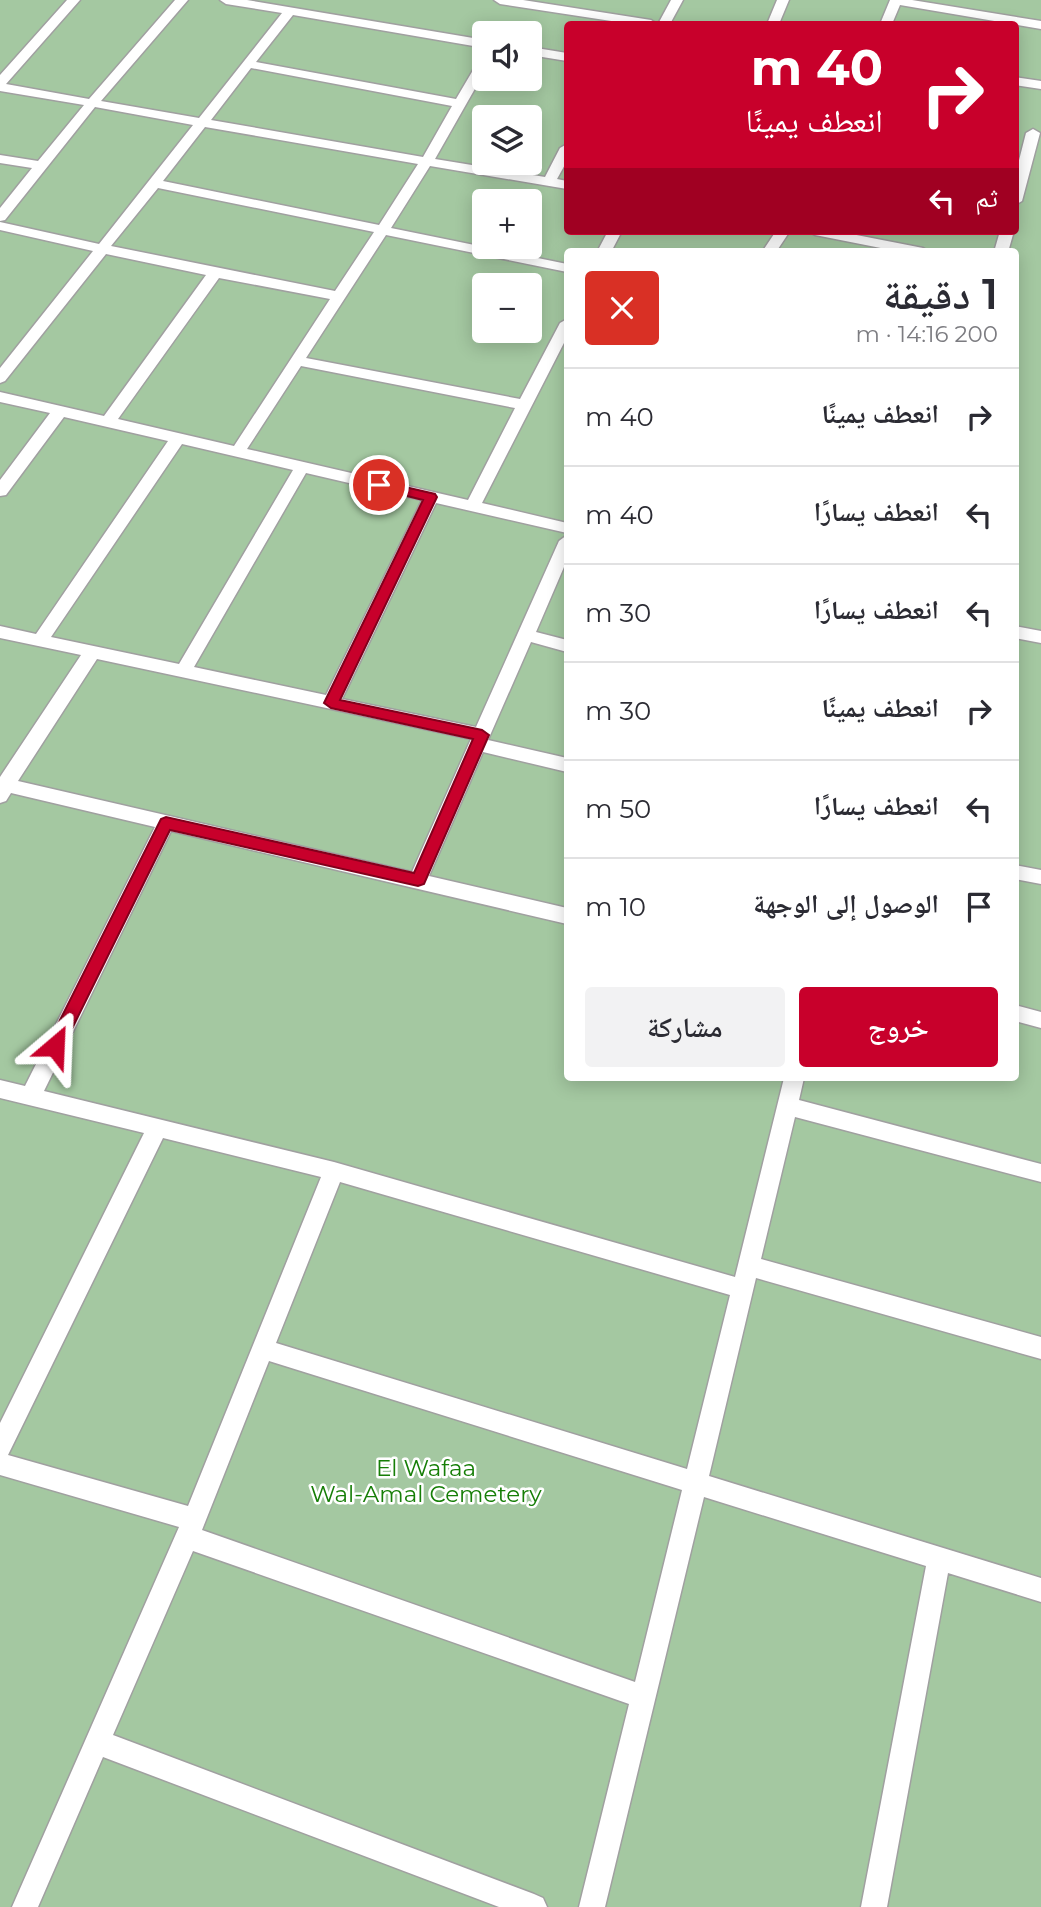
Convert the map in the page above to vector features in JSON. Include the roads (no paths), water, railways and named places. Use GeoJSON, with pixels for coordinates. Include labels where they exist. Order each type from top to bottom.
{"type":"FeatureCollection","features":[{"type":"Feature","properties":{"kind":"lane"},"geometry":{"type":"LineString","coordinates":[[0,85],[74,0]]}},
{"type":"Feature","properties":{"kind":"lane"},"geometry":{"type":"LineString","coordinates":[[0,217],[93,102],[182,0]]}},
{"type":"Feature","properties":{"kind":"lane"},"geometry":{"type":"LineString","coordinates":[[226,0],[472,42]]}},
{"type":"Feature","properties":{"kind":"lane"},"geometry":{"type":"LineString","coordinates":[[500,0],[547,3],[636,21]]}},
{"type":"Feature","properties":{"kind":"lane"},"geometry":{"type":"LineString","coordinates":[[666,21],[677,0]]}},
{"type":"Feature","properties":{"kind":"lane"},"geometry":{"type":"LineString","coordinates":[[774,21],[783,0]]}},
{"type":"Feature","properties":{"kind":"lane"},"geometry":{"type":"LineString","coordinates":[[887,21],[896,1],[1017,21]]}},
{"type":"Feature","properties":{"kind":"lane"},"geometry":{"type":"LineString","coordinates":[[0,378],[289,11]]}},
{"type":"Feature","properties":{"kind":"lane"},"geometry":{"type":"LineString","coordinates":[[1019,21],[1041,25]]}},
{"type":"Feature","properties":{"kind":"lane"},"geometry":{"type":"LineString","coordinates":[[542,53],[564,57]]}},
{"type":"Feature","properties":{"kind":"lane"},"geometry":{"type":"LineString","coordinates":[[248,64],[460,104]]}},
{"type":"Feature","properties":{"kind":"lane"},"geometry":{"type":"LineString","coordinates":[[1019,82],[1041,85]]}},
{"type":"Feature","properties":{"kind":"lane"},"geometry":{"type":"LineString","coordinates":[[238,451],[426,163],[472,83]]}},
{"type":"Feature","properties":{"kind":"lane"},"geometry":{"type":"LineString","coordinates":[[0,85],[426,163],[564,185]]}},
{"type":"Feature","properties":{"kind":"lane"},"geometry":{"type":"LineString","coordinates":[[1019,131],[1037,133],[1019,189]]}},
{"type":"Feature","properties":{"kind":"lane"},"geometry":{"type":"LineString","coordinates":[[549,183],[564,154]]}},
{"type":"Feature","properties":{"kind":"lane"},"geometry":{"type":"LineString","coordinates":[[0,159],[41,166]]}},
{"type":"Feature","properties":{"kind":"lane"},"geometry":{"type":"LineString","coordinates":[[155,183],[564,267]]}},
{"type":"Feature","properties":{"kind":"lane"},"geometry":{"type":"LineString","coordinates":[[0,226],[339,296]]}},
{"type":"Feature","properties":{"kind":"lane"},"geometry":{"type":"LineString","coordinates":[[836,235],[902,248]]}},
{"type":"Feature","properties":{"kind":"lane"},"geometry":{"type":"LineString","coordinates":[[108,422],[215,272]]}},
{"type":"Feature","properties":{"kind":"lane"},"geometry":{"type":"LineString","coordinates":[[472,507],[564,332]]}},
{"type":"Feature","properties":{"kind":"lane"},"geometry":{"type":"LineString","coordinates":[[297,361],[524,405]]}},
{"type":"Feature","properties":{"kind":"lane"},"geometry":{"type":"LineString","coordinates":[[0,397],[564,527]]}},
{"type":"Feature","properties":{"kind":"lane"},"geometry":{"type":"LineString","coordinates":[[0,491],[60,411]]}},
{"type":"Feature","properties":{"kind":"lane"},"geometry":{"type":"LineString","coordinates":[[40,640],[178,438]]}},
{"type":"Feature","properties":{"kind":"lane"},"geometry":{"type":"LineString","coordinates":[[183,671],[302,467]]}},
{"type":"Feature","properties":{"kind":"lane"},"geometry":{"type":"LineString","coordinates":[[331,703],[431,497]]}},
{"type":"Feature","properties":{"kind":"lane"},"geometry":{"type":"LineString","coordinates":[[418,880],[564,548]]}},
{"type":"Feature","properties":{"kind":"lane"},"geometry":{"type":"LineString","coordinates":[[0,632],[331,703],[480,739],[564,764]]}},
{"type":"Feature","properties":{"kind":"lane"},"geometry":{"type":"LineString","coordinates":[[1019,633],[1041,637]]}},
{"type":"Feature","properties":{"kind":"lane"},"geometry":{"type":"LineString","coordinates":[[526,635],[564,645]]}},
{"type":"Feature","properties":{"kind":"lane"},"geometry":{"type":"LineString","coordinates":[[93,652],[2,788],[418,880],[564,915]]}},
{"type":"Feature","properties":{"kind":"lane"},"geometry":{"type":"LineString","coordinates":[[31,1096],[166,823]]}},
{"type":"Feature","properties":{"kind":"lane"},"geometry":{"type":"LineString","coordinates":[[1019,873],[1041,877]]}},
{"type":"Feature","properties":{"kind":"lane"},"geometry":{"type":"LineString","coordinates":[[1019,1014],[1041,1020]]}},
{"type":"Feature","properties":{"kind":"lane"},"geometry":{"type":"LineString","coordinates":[[592,1907],[793,1081]]}},
{"type":"Feature","properties":{"kind":"lane"},"geometry":{"type":"LineString","coordinates":[[0,1088],[334,1171],[743,1289]]}},
{"type":"Feature","properties":{"kind":"lane"},"geometry":{"type":"LineString","coordinates":[[787,1106],[1041,1173]]}},
{"type":"Feature","properties":{"kind":"lane"},"geometry":{"type":"LineString","coordinates":[[0,1447],[158,1127]]}},
{"type":"Feature","properties":{"kind":"lane"},"geometry":{"type":"LineString","coordinates":[[25,1907],[190,1528],[334,1171]]}},
{"type":"Feature","properties":{"kind":"lane"},"geometry":{"type":"LineString","coordinates":[[749,1266],[1041,1348]]}},
{"type":"Feature","properties":{"kind":"lane"},"geometry":{"type":"LineString","coordinates":[[263,1349],[1041,1590]]}},
{"type":"Feature","properties":{"kind":"lane"},"geometry":{"type":"LineString","coordinates":[[0,1464],[190,1528],[643,1697]]}},
{"type":"Feature","properties":{"kind":"lane"},"geometry":{"type":"LineString","coordinates":[[874,1907],[939,1558]]}},
{"type":"Feature","properties":{"kind":"lane"},"geometry":{"type":"LineString","coordinates":[[97,1742],[534,1907]]}},
{"type":"Feature","properties":{"kind":"park label","name":"El Wafaa Wal-Amal Cemetery"},"geometry":{"type":"Point","coordinates":[426,1481]}}]}
